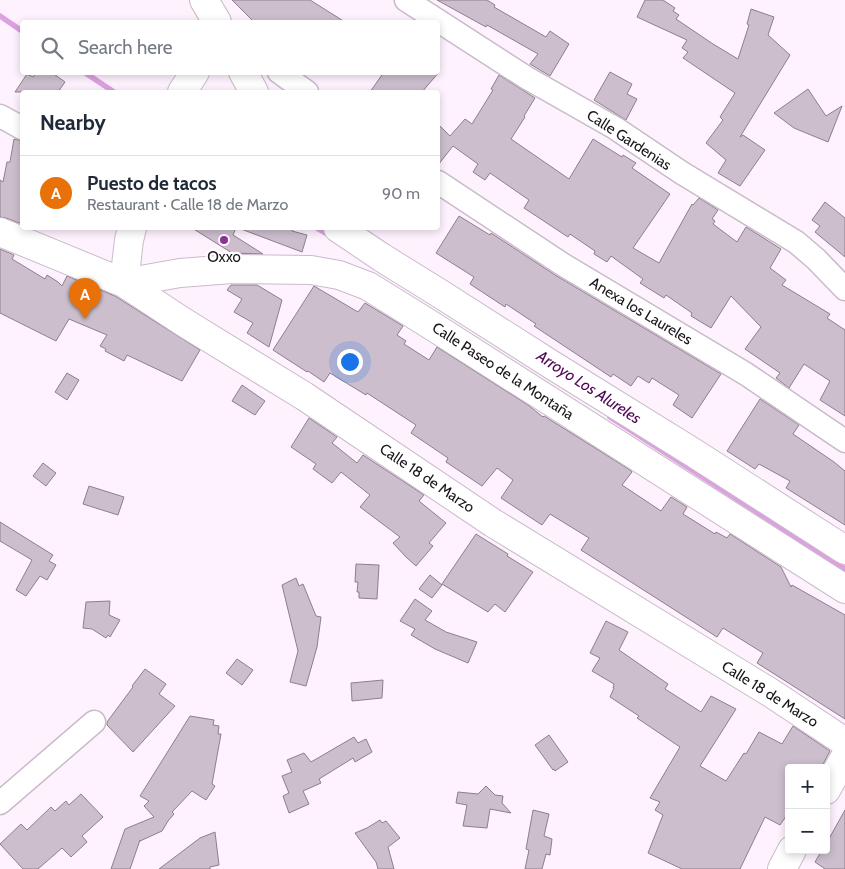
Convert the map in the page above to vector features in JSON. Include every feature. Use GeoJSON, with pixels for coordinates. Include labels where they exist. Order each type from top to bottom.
{"type":"FeatureCollection","features":[{"type":"Feature","properties":{"kind":"main road"},"geometry":{"type":"LineString","coordinates":[[204,0],[216,20]]}},
{"type":"Feature","properties":{"kind":"main road"},"geometry":{"type":"LineString","coordinates":[[183,90],[193,75]]}},
{"type":"Feature","properties":{"kind":"main road"},"geometry":{"type":"LineString","coordinates":[[245,75],[253,90]]}},
{"type":"Feature","properties":{"kind":"main road"},"geometry":{"type":"LineString","coordinates":[[124,283],[132,230]]}},
{"type":"Feature","properties":{"kind":"main road","name":"Calle Paseo de la Montaña"},"geometry":{"type":"LineString","coordinates":[[341,230],[380,257],[694,453],[845,550]]}},
{"type":"Feature","properties":{"kind":"main road","name":"Calle 18 de Marzo"},"geometry":{"type":"LineString","coordinates":[[0,232],[124,283],[304,396],[493,523],[770,693],[845,742]]}},
{"type":"Feature","properties":{"kind":"main road","name":"Calle Paseo de la Montaña"},"geometry":{"type":"LineString","coordinates":[[124,283],[180,273],[232,269],[310,270],[339,275],[368,286],[845,589]]}},
{"type":"Feature","properties":{"kind":"main road"},"geometry":{"type":"LineString","coordinates":[[830,783],[845,757]]}},
{"type":"Feature","properties":{"kind":"main road"},"geometry":{"type":"LineString","coordinates":[[782,869],[790,854]]}},
{"type":"Feature","properties":{"kind":"street","name":"Calle Gardenias"},"geometry":{"type":"LineString","coordinates":[[406,0],[437,20]]}},
{"type":"Feature","properties":{"kind":"street","name":"Calle Gardenias"},"geometry":{"type":"LineString","coordinates":[[440,22],[527,78],[615,128],[682,173],[796,242],[816,259],[845,289]]}},
{"type":"Feature","properties":{"kind":"street"},"geometry":{"type":"LineString","coordinates":[[284,75],[304,90]]}},
{"type":"Feature","properties":{"kind":"street"},"geometry":{"type":"LineString","coordinates":[[0,116],[20,127]]}},
{"type":"Feature","properties":{"kind":"street","name":"Anexa los Laureles"},"geometry":{"type":"LineString","coordinates":[[440,183],[562,264],[746,374],[845,442]]}},
{"type":"Feature","properties":{"kind":"street"},"geometry":{"type":"LineString","coordinates":[[0,802],[94,722]]}},
{"type":"Feature","properties":{"kind":"building"},"geometry":{"type":"Polygon","coordinates":[[[232,0],[310,0],[342,20],[252,20],[232,0]]]}},
{"type":"Feature","properties":{"kind":"building"},"geometry":{"type":"Polygon","coordinates":[[[437,0],[487,0],[495,5],[494,7],[546,37],[550,31],[569,44],[550,76],[530,64],[538,54],[487,25],[486,27],[437,0]]]}},
{"type":"Feature","properties":{"kind":"building"},"geometry":{"type":"Polygon","coordinates":[[[645,0],[663,0],[675,8],[673,11],[679,15],[676,19],[738,59],[749,25],[747,24],[751,9],[774,17],[768,35],[790,55],[740,137],[743,135],[765,150],[740,186],[718,173],[726,160],[706,143],[723,120],[720,117],[735,93],[683,58],[688,52],[682,48],[687,40],[637,17],[645,0]]]}},
{"type":"Feature","properties":{"kind":"building"},"geometry":{"type":"Polygon","coordinates":[[[610,72],[632,84],[627,94],[637,99],[626,120],[594,100],[610,72]]]}},
{"type":"Feature","properties":{"kind":"building"},"geometry":{"type":"Polygon","coordinates":[[[26,75],[33,77],[34,75],[55,75],[65,82],[59,90],[20,90],[20,92],[15,92],[26,75]]]}},
{"type":"Feature","properties":{"kind":"building"},"geometry":{"type":"Polygon","coordinates":[[[382,75],[436,75],[424,90],[371,90],[382,75]]]}},
{"type":"Feature","properties":{"kind":"building"},"geometry":{"type":"Polygon","coordinates":[[[499,75],[535,98],[511,139],[569,179],[593,139],[622,157],[623,155],[636,163],[632,168],[670,194],[633,248],[659,263],[692,204],[699,198],[718,210],[712,219],[715,221],[713,224],[737,242],[746,227],[781,249],[770,268],[786,280],[782,285],[830,314],[827,318],[845,330],[845,416],[820,400],[830,381],[804,364],[789,388],[776,378],[780,373],[745,349],[761,327],[731,296],[711,328],[691,316],[692,313],[666,295],[664,298],[640,283],[643,279],[611,256],[607,262],[594,254],[595,251],[570,234],[568,237],[524,208],[529,200],[490,173],[485,180],[473,172],[478,164],[453,146],[440,162],[440,126],[450,136],[465,119],[472,124],[493,90],[491,89],[499,75]]]}},
{"type":"Feature","properties":{"kind":"building"},"geometry":{"type":"Polygon","coordinates":[[[808,89],[826,116],[842,106],[828,142],[794,128],[774,113],[808,89]]]}},
{"type":"Feature","properties":{"kind":"building"},"geometry":{"type":"Polygon","coordinates":[[[14,139],[20,140],[20,223],[0,217],[0,180],[3,182],[7,162],[10,162],[14,139]]]}},
{"type":"Feature","properties":{"kind":"building"},"geometry":{"type":"Polygon","coordinates":[[[825,202],[845,218],[845,257],[815,232],[820,226],[812,220],[825,202]]]}},
{"type":"Feature","properties":{"kind":"building"},"geometry":{"type":"Polygon","coordinates":[[[459,216],[490,235],[491,233],[555,275],[721,374],[692,418],[673,405],[679,395],[652,378],[649,383],[638,376],[631,386],[613,374],[611,377],[534,326],[536,324],[506,304],[505,307],[470,284],[474,277],[436,253],[459,216]]]}},
{"type":"Feature","properties":{"kind":"building"},"geometry":{"type":"Polygon","coordinates":[[[195,230],[235,230],[233,235],[263,254],[232,253],[195,230]]]}},
{"type":"Feature","properties":{"kind":"building"},"geometry":{"type":"Polygon","coordinates":[[[244,230],[292,230],[307,235],[302,252],[244,230]]]}},
{"type":"Feature","properties":{"kind":"building"},"geometry":{"type":"Polygon","coordinates":[[[0,249],[14,255],[12,259],[45,279],[47,275],[62,286],[67,276],[115,296],[200,350],[182,381],[127,355],[124,361],[105,351],[106,349],[100,346],[107,335],[69,319],[56,341],[0,313],[0,249]]]}},
{"type":"Feature","properties":{"kind":"building"},"geometry":{"type":"Polygon","coordinates":[[[231,285],[257,285],[282,300],[269,347],[247,333],[253,323],[234,312],[242,299],[227,290],[231,285]]]}},
{"type":"Feature","properties":{"kind":"building"},"geometry":{"type":"Polygon","coordinates":[[[314,286],[358,312],[365,303],[403,326],[397,335],[406,341],[404,344],[429,360],[437,347],[528,405],[543,417],[630,470],[632,472],[622,485],[661,511],[671,497],[687,507],[683,514],[715,534],[716,532],[727,538],[730,534],[781,567],[791,587],[792,585],[845,615],[845,719],[757,663],[763,653],[723,628],[717,637],[581,550],[589,538],[550,514],[542,525],[501,498],[513,480],[497,468],[482,486],[446,462],[448,458],[411,433],[416,425],[367,393],[366,395],[330,373],[324,382],[273,350],[314,286]]]}},
{"type":"Feature","properties":{"kind":"building"},"geometry":{"type":"Polygon","coordinates":[[[67,373],[79,380],[67,400],[55,392],[67,373]]]}},
{"type":"Feature","properties":{"kind":"building"},"geometry":{"type":"Polygon","coordinates":[[[242,385],[265,401],[255,415],[232,401],[242,385]]]}},
{"type":"Feature","properties":{"kind":"building"},"geometry":{"type":"Polygon","coordinates":[[[760,399],[799,425],[793,434],[845,471],[845,525],[786,488],[790,481],[759,464],[755,469],[727,451],[760,399]]]}},
{"type":"Feature","properties":{"kind":"building"},"geometry":{"type":"Polygon","coordinates":[[[309,418],[337,437],[332,443],[357,463],[363,455],[424,495],[419,501],[446,523],[429,543],[433,546],[416,566],[393,543],[400,537],[360,507],[370,495],[341,472],[332,483],[313,469],[316,464],[291,447],[309,418]]]}},
{"type":"Feature","properties":{"kind":"building"},"geometry":{"type":"Polygon","coordinates":[[[43,463],[56,473],[46,486],[33,476],[43,463]]]}},
{"type":"Feature","properties":{"kind":"building"},"geometry":{"type":"Polygon","coordinates":[[[89,486],[124,497],[118,515],[83,504],[89,486]]]}},
{"type":"Feature","properties":{"kind":"building"},"geometry":{"type":"Polygon","coordinates":[[[0,522],[53,555],[49,561],[56,565],[47,580],[40,576],[26,596],[16,590],[32,560],[0,541],[0,522]]]}},
{"type":"Feature","properties":{"kind":"building"},"geometry":{"type":"Polygon","coordinates":[[[476,534],[533,572],[505,612],[495,604],[488,612],[442,584],[476,534]]]}},
{"type":"Feature","properties":{"kind":"building"},"geometry":{"type":"Polygon","coordinates":[[[356,564],[379,565],[377,599],[359,598],[359,592],[357,592],[358,582],[355,582],[356,564]]]}},
{"type":"Feature","properties":{"kind":"building"},"geometry":{"type":"Polygon","coordinates":[[[430,575],[442,585],[432,598],[419,589],[430,575]]]}},
{"type":"Feature","properties":{"kind":"building"},"geometry":{"type":"Polygon","coordinates":[[[296,578],[299,586],[303,584],[316,616],[321,617],[317,647],[306,686],[290,682],[298,651],[282,585],[296,578]]]}},
{"type":"Feature","properties":{"kind":"building"},"geometry":{"type":"Polygon","coordinates":[[[415,599],[432,611],[425,620],[446,632],[477,642],[468,663],[435,649],[411,635],[415,629],[400,621],[415,599]]]}},
{"type":"Feature","properties":{"kind":"building"},"geometry":{"type":"Polygon","coordinates":[[[110,601],[109,615],[120,620],[110,637],[108,635],[106,638],[92,629],[83,628],[86,602],[110,601]]]}},
{"type":"Feature","properties":{"kind":"building"},"geometry":{"type":"Polygon","coordinates":[[[606,621],[628,632],[619,650],[668,684],[665,689],[701,712],[711,696],[736,709],[700,766],[726,781],[744,753],[746,754],[759,732],[782,744],[793,726],[830,751],[823,764],[785,764],[785,818],[780,825],[765,817],[740,869],[682,869],[648,853],[663,815],[655,810],[660,802],[650,798],[680,747],[610,697],[614,684],[592,671],[600,658],[590,653],[606,621]]]}},
{"type":"Feature","properties":{"kind":"building"},"geometry":{"type":"Polygon","coordinates":[[[237,659],[253,670],[242,685],[226,673],[237,659]]]}},
{"type":"Feature","properties":{"kind":"building"},"geometry":{"type":"Polygon","coordinates":[[[145,669],[166,684],[159,694],[175,706],[133,752],[107,725],[107,722],[145,669]]]}},
{"type":"Feature","properties":{"kind":"building"},"geometry":{"type":"Polygon","coordinates":[[[383,680],[382,698],[352,701],[351,683],[383,680]]]}},
{"type":"Feature","properties":{"kind":"building"},"geometry":{"type":"Polygon","coordinates":[[[190,716],[214,720],[213,725],[219,726],[218,734],[221,734],[212,784],[215,786],[206,800],[192,791],[172,812],[174,814],[162,831],[140,840],[130,869],[111,869],[125,829],[154,817],[144,806],[149,801],[140,796],[190,716]]]}},
{"type":"Feature","properties":{"kind":"building"},"geometry":{"type":"Polygon","coordinates":[[[549,735],[568,762],[555,771],[535,745],[549,735]]]}},
{"type":"Feature","properties":{"kind":"building"},"geometry":{"type":"Polygon","coordinates":[[[354,737],[358,743],[366,739],[372,752],[355,762],[353,758],[319,779],[321,783],[303,791],[309,804],[289,813],[283,796],[289,793],[282,776],[292,772],[287,760],[304,753],[311,762],[354,737]]]}},
{"type":"Feature","properties":{"kind":"building"},"geometry":{"type":"Polygon","coordinates":[[[486,786],[495,795],[503,796],[502,803],[511,813],[490,809],[487,828],[463,826],[467,805],[456,803],[458,792],[478,794],[486,786]]]}},
{"type":"Feature","properties":{"kind":"building"},"geometry":{"type":"Polygon","coordinates":[[[81,794],[103,817],[82,836],[87,842],[71,857],[62,848],[38,869],[23,869],[0,844],[21,824],[27,830],[51,807],[55,811],[66,801],[69,805],[81,794]]]}},
{"type":"Feature","properties":{"kind":"building"},"geometry":{"type":"Polygon","coordinates":[[[533,810],[549,814],[544,836],[552,839],[550,855],[546,854],[542,869],[525,869],[529,850],[526,849],[533,810]]]}},
{"type":"Feature","properties":{"kind":"building"},"geometry":{"type":"Polygon","coordinates":[[[845,810],[845,869],[825,869],[815,862],[820,854],[830,854],[830,837],[845,810]]]}},
{"type":"Feature","properties":{"kind":"building"},"geometry":{"type":"Polygon","coordinates":[[[380,820],[382,823],[386,821],[400,838],[388,847],[394,869],[378,869],[376,862],[355,833],[380,820]]]}},
{"type":"Feature","properties":{"kind":"building"},"geometry":{"type":"Polygon","coordinates":[[[215,832],[219,865],[210,867],[210,869],[159,869],[200,838],[215,832]]]}},
{"type":"Feature","properties":{"kind":"waterway","name":"Arroyo Los Alureles"},"geometry":{"type":"LineString","coordinates":[[0,16],[20,30]]}},
{"type":"Feature","properties":{"kind":"waterway","name":"Arroyo Los Alureles"},"geometry":{"type":"LineString","coordinates":[[88,75],[111,90]]}},
{"type":"Feature","properties":{"kind":"waterway","name":"Arroyo Los Alureles"},"geometry":{"type":"LineString","coordinates":[[320,230],[331,236]]}},
{"type":"Feature","properties":{"kind":"waterway","name":"Arroyo Los Alureles"},"geometry":{"type":"LineString","coordinates":[[610,417],[845,569]]}},
{"type":"Feature","properties":{"kind":"place","name":"Oxxo"},"geometry":{"type":"Point","coordinates":[224,240]}},
{"type":"Feature","properties":{"kind":"place","name":"Puesto de tacos"},"geometry":{"type":"Point","coordinates":[85,319]}}]}
